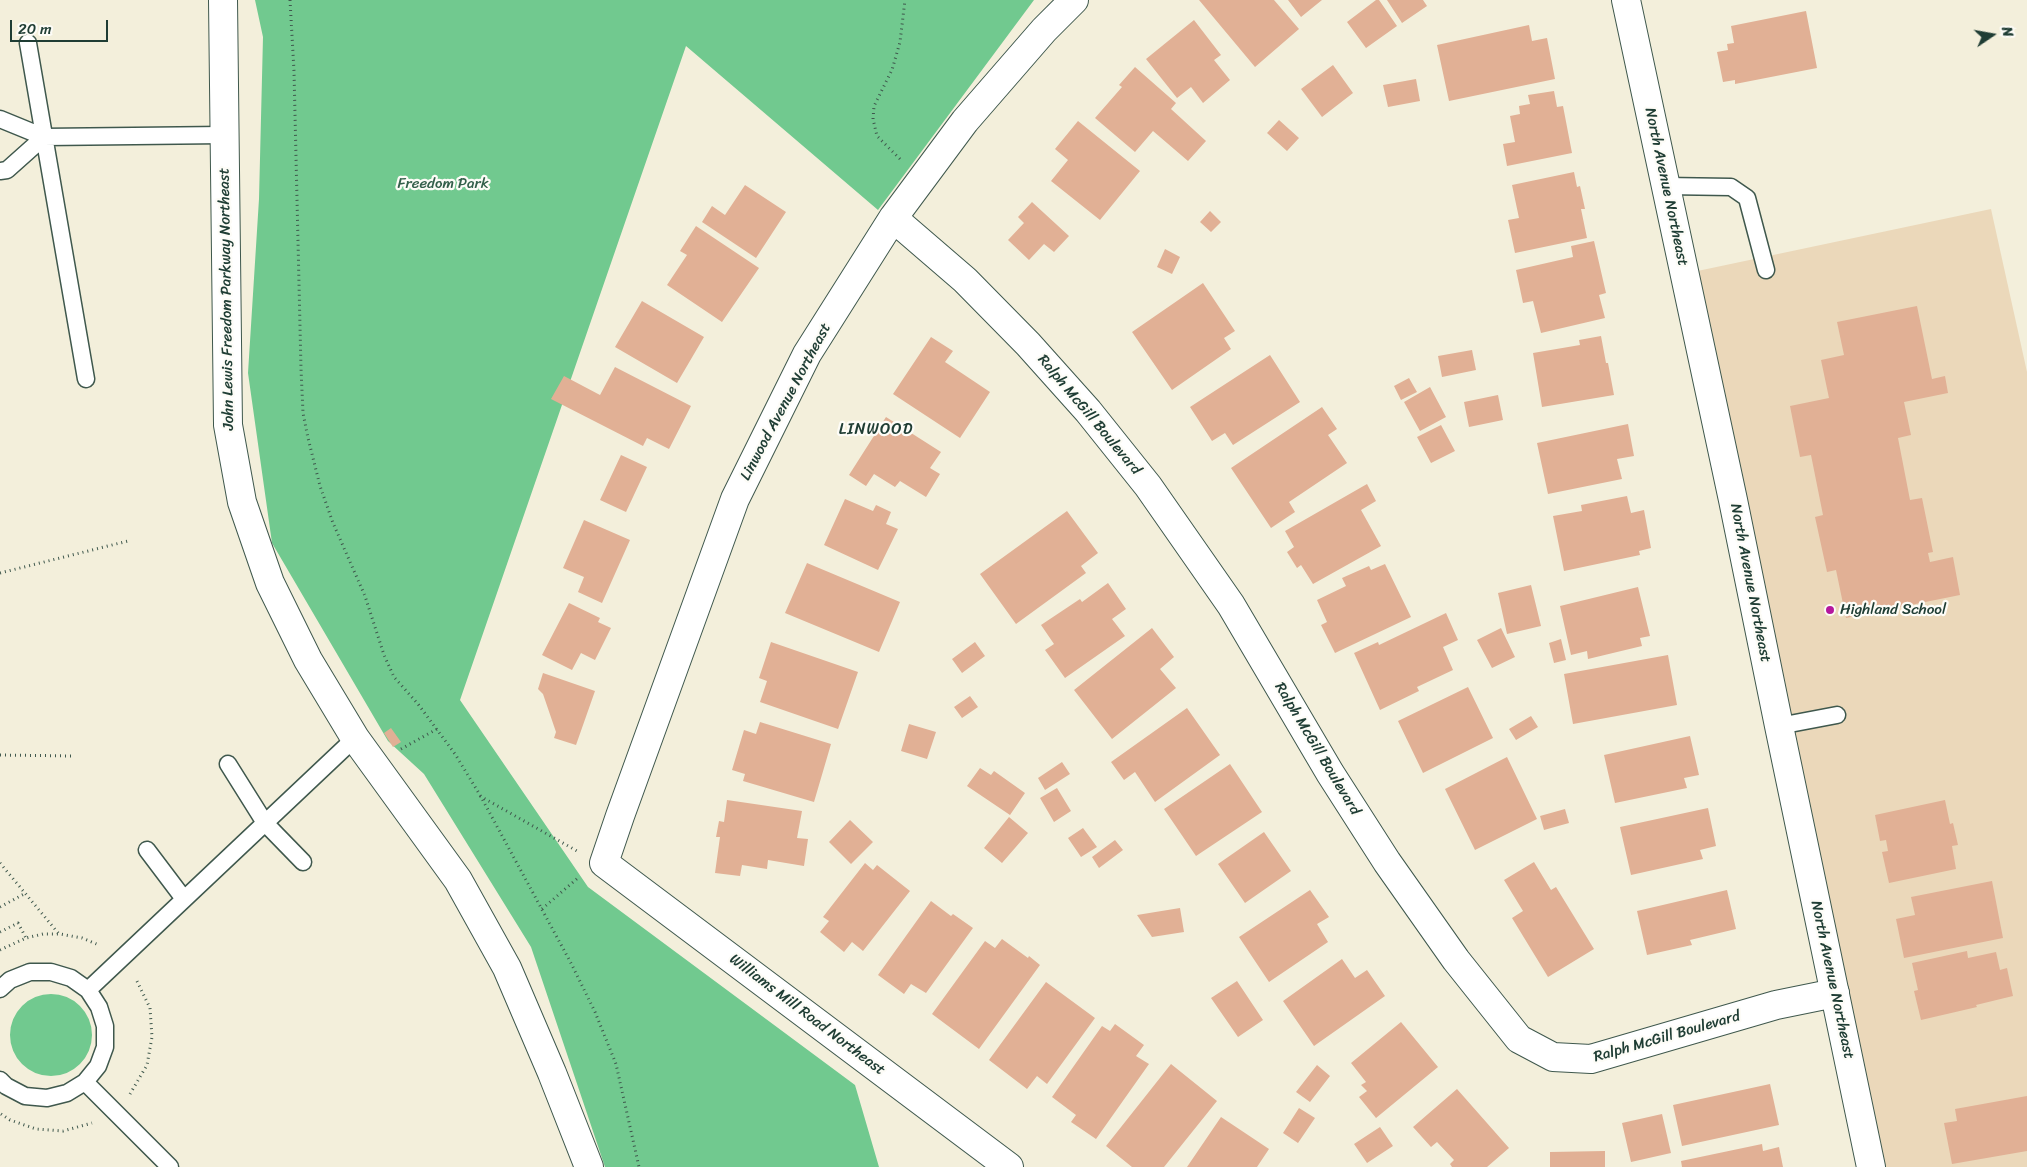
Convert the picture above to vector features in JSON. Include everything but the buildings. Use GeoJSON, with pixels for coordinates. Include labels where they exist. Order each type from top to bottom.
{"type":"FeatureCollection","features":[{"type":"Feature","properties":{"kind":"main road","name":"John Lewis Freedom Parkway Northeast"},"geometry":{"type":"LineString","coordinates":[[223,0],[225,39],[224,134],[228,426],[242,502],[270,583],[308,660],[355,738],[458,880],[507,968],[589,1167]]}},
{"type":"Feature","properties":{"kind":"main road","name":"Linwood Avenue Northeast"},"geometry":{"type":"LineString","coordinates":[[593,869],[620,816],[735,498],[807,354],[893,218],[965,121],[1044,30],[1074,0]]}},
{"type":"Feature","properties":{"kind":"main road","name":"North Avenue Northeast"},"geometry":{"type":"LineString","coordinates":[[1626,0],[1733,500],[1778,726],[1871,1167]]}},
{"type":"Feature","properties":{"kind":"main road","name":"Ralph McGill Boulevard"},"geometry":{"type":"LineString","coordinates":[[893,218],[964,280],[1028,344],[1088,411],[1148,486],[1231,605],[1330,773],[1387,862],[1456,960],[1519,1039],[1553,1057],[1591,1060],[1776,1005],[1835,993]]}},
{"type":"Feature","properties":{"kind":"main road","name":"Williams Mill Road Northeast"},"geometry":{"type":"LineString","coordinates":[[593,869],[1009,1167]]}},
{"type":"Feature","properties":{"kind":"main road"},"geometry":{"type":"LineString","coordinates":[[564,1104],[579,1167]]}},
{"type":"Feature","properties":{"kind":"lane"},"geometry":{"type":"LineString","coordinates":[[28,42],[86,379]]}},
{"type":"Feature","properties":{"kind":"lane"},"geometry":{"type":"LineString","coordinates":[[0,119],[44,137],[224,134]]}},
{"type":"Feature","properties":{"kind":"lane"},"geometry":{"type":"LineString","coordinates":[[0,171],[7,170],[44,137]]}},
{"type":"Feature","properties":{"kind":"lane"},"geometry":{"type":"LineString","coordinates":[[1665,186],[1732,187],[1747,198],[1766,270]]}},
{"type":"Feature","properties":{"kind":"lane"},"geometry":{"type":"LineString","coordinates":[[1778,726],[1837,715]]}},
{"type":"Feature","properties":{"kind":"lane"},"geometry":{"type":"LineString","coordinates":[[88,990],[355,738]]}},
{"type":"Feature","properties":{"kind":"lane"},"geometry":{"type":"LineString","coordinates":[[228,764],[265,823],[303,862]]}},
{"type":"Feature","properties":{"kind":"lane"},"geometry":{"type":"LineString","coordinates":[[147,850],[184,899]]}},
{"type":"Feature","properties":{"kind":"lane"},"geometry":{"type":"LineString","coordinates":[[0,989],[10,980],[30,972],[51,972],[71,978],[88,990],[99,1007],[105,1026],[105,1047],[98,1066],[85,1082],[67,1093],[47,1098],[26,1096],[6,1086],[0,1080]]}},
{"type":"Feature","properties":{"kind":"lane"},"geometry":{"type":"LineString","coordinates":[[85,1082],[170,1167]]}},
{"type":"Feature","properties":{"kind":"path"},"geometry":{"type":"LineString","coordinates":[[290,0],[294,71],[300,369],[303,413],[320,486],[333,523],[365,596],[389,668],[400,687],[418,704],[438,729],[480,796],[572,965],[604,1031],[622,1082],[639,1167]]}},
{"type":"Feature","properties":{"kind":"path"},"geometry":{"type":"LineString","coordinates":[[904,163],[877,136],[873,119],[874,106],[892,70],[900,42],[905,0]]}},
{"type":"Feature","properties":{"kind":"path"},"geometry":{"type":"LineString","coordinates":[[0,573],[128,541]]}},
{"type":"Feature","properties":{"kind":"path"},"geometry":{"type":"LineString","coordinates":[[398,751],[438,729]]}},
{"type":"Feature","properties":{"kind":"path"},"geometry":{"type":"LineString","coordinates":[[0,755],[74,756]]}},
{"type":"Feature","properties":{"kind":"path"},"geometry":{"type":"LineString","coordinates":[[480,796],[577,851]]}},
{"type":"Feature","properties":{"kind":"path"},"geometry":{"type":"LineString","coordinates":[[0,864],[60,934]]}},
{"type":"Feature","properties":{"kind":"path"},"geometry":{"type":"LineString","coordinates":[[542,909],[593,869]]}},
{"type":"Feature","properties":{"kind":"path"},"geometry":{"type":"LineString","coordinates":[[0,907],[26,893]]}},
{"type":"Feature","properties":{"kind":"path"},"geometry":{"type":"LineString","coordinates":[[0,932],[18,922],[26,938]]}},
{"type":"Feature","properties":{"kind":"path"},"geometry":{"type":"LineString","coordinates":[[0,950],[26,938],[43,934]]}},
{"type":"Feature","properties":{"kind":"shaded area"},"geometry":{"type":"Polygon","coordinates":[[[1991,209],[2027,372],[2027,1167],[1867,1167],[1688,273],[1991,209]]]}},
{"type":"Feature","properties":{"kind":"green space","name":"Freedom Park"},"geometry":{"type":"Polygon","coordinates":[[[255,0],[1034,0],[878,210],[686,46],[460,700],[588,887],[855,1085],[879,1167],[605,1167],[531,947],[424,774],[388,741],[272,543],[248,373],[259,199],[263,37],[255,0]]]}},
{"type":"Feature","properties":{"kind":"green space"},"geometry":{"type":"Polygon","coordinates":[[[51,994],[67,997],[80,1006],[89,1019],[92,1035],[89,1051],[80,1064],[67,1073],[51,1076],[35,1073],[22,1064],[13,1051],[10,1035],[13,1019],[22,1006],[35,997],[51,994]]]}},
{"type":"Feature","properties":{"kind":"place","name":"Highland School"},"geometry":{"type":"Point","coordinates":[1830,610]}},
{"type":"Feature","properties":{"kind":"district","name":"LINWOOD"},"geometry":{"type":"Point","coordinates":[876,430]}}]}
